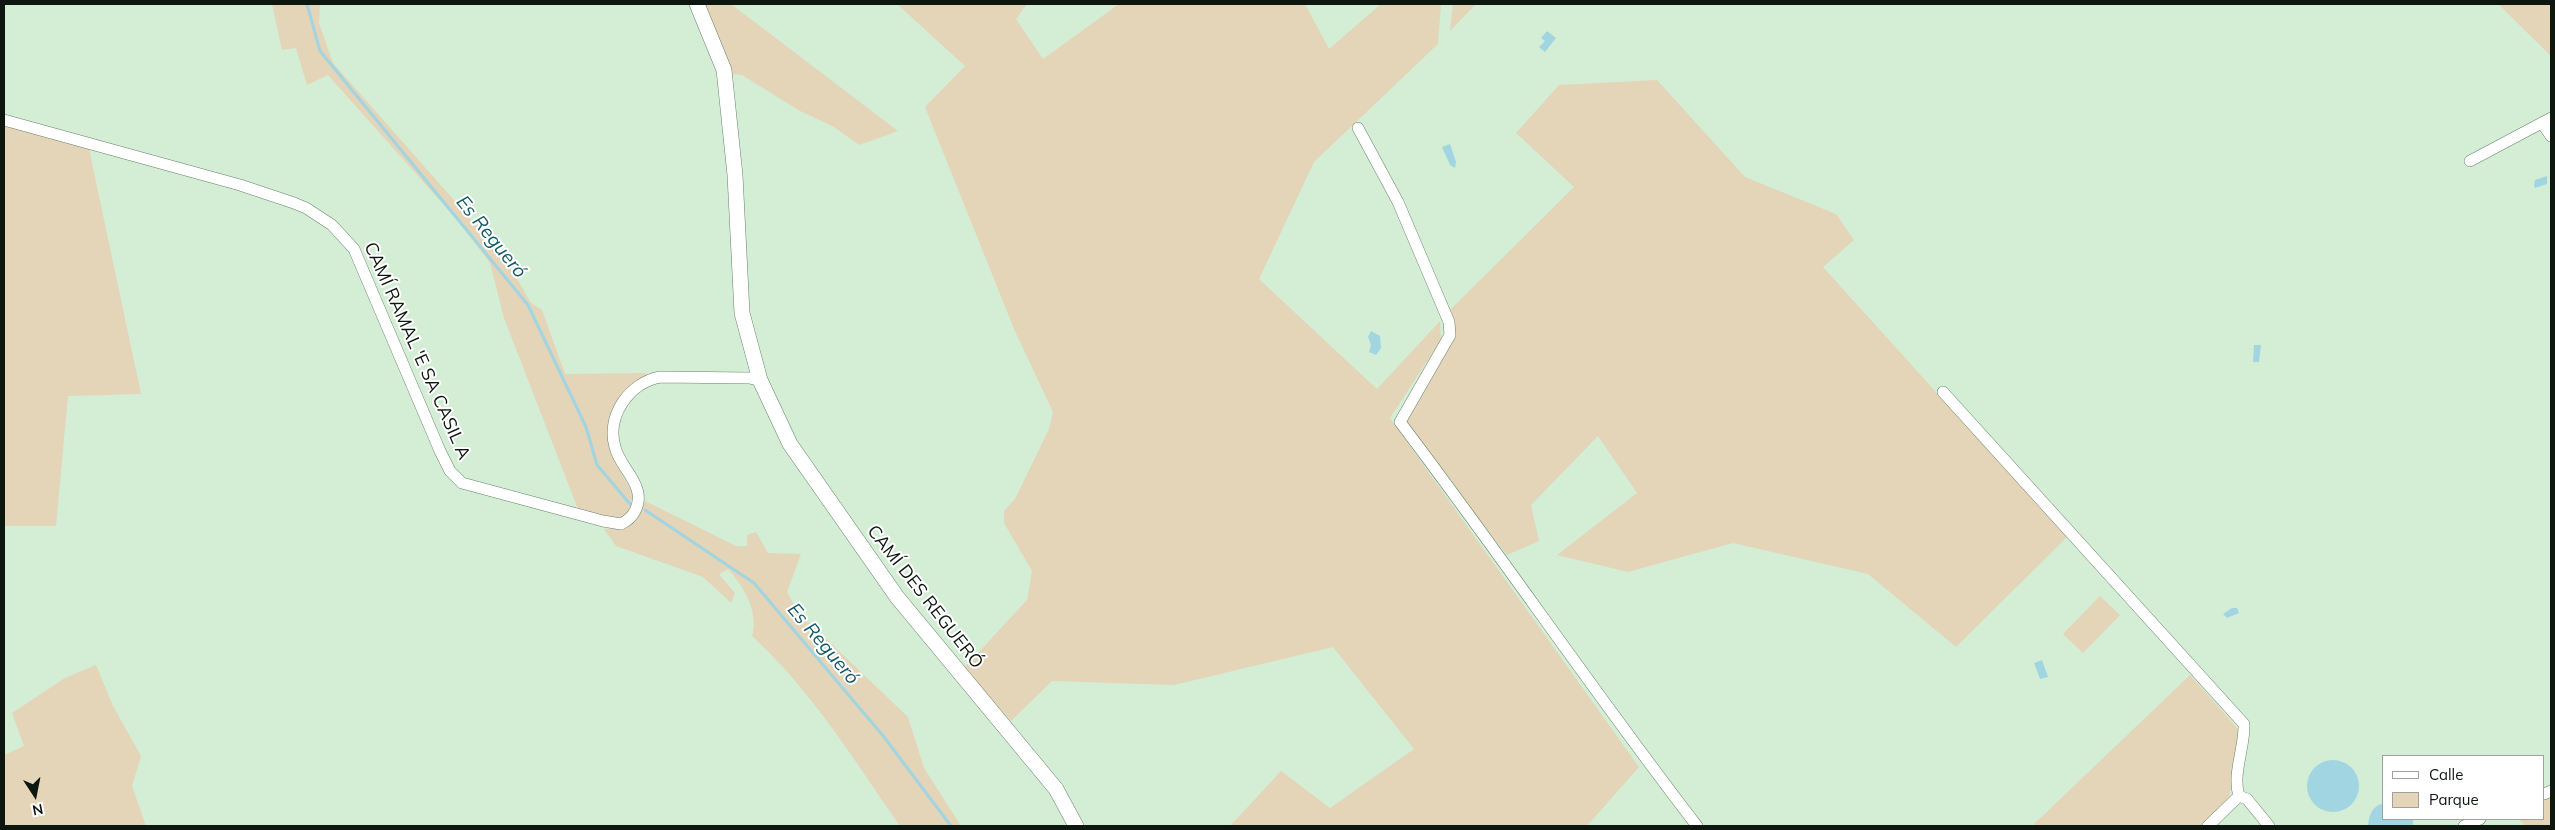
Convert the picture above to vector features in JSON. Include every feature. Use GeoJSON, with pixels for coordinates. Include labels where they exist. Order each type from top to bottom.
{"type":"FeatureCollection","features":[{"type":"Feature","properties":{"kind":"street","name":"CAMÍ DES REGUERÓ"},"geometry":{"type":"LineString","coordinates":[[697,4],[724,70],[736,175],[742,313],[760,380],[790,444],[897,597],[1056,789],[1076,826]]}},
{"type":"Feature","properties":{"kind":"street","name":"CAMÍ RAMAL 'E SA CASIL A"},"geometry":{"type":"LineString","coordinates":[[4,120],[240,185],[306,208],[332,225],[354,249],[440,451],[450,470],[462,482],[602,521],[615,524],[625,522],[636,510],[638,496],[635,483],[617,454],[613,432],[619,411],[631,391],[646,381],[660,377],[750,378],[760,380]]}},
{"type":"Feature","properties":{"kind":"street"},"geometry":{"type":"LineString","coordinates":[[2470,161],[2546,120],[2551,136]]}},
{"type":"Feature","properties":{"kind":"street"},"geometry":{"type":"LineString","coordinates":[[1358,128],[1398,202],[1450,322],[1450,336],[1400,422],[1483,533],[1607,707],[1697,826]]}},
{"type":"Feature","properties":{"kind":"street"},"geometry":{"type":"LineString","coordinates":[[1944,392],[2244,724],[2245,737],[2237,786],[2239,796]]}},
{"type":"Feature","properties":{"kind":"street"},"geometry":{"type":"LineString","coordinates":[[2208,826],[2239,796]]}},
{"type":"Feature","properties":{"kind":"street"},"geometry":{"type":"LineString","coordinates":[[2239,796],[2247,799],[2269,826]]}},
{"type":"Feature","properties":{"kind":"street"},"geometry":{"type":"LineString","coordinates":[[2464,826],[2478,820]]}},
{"type":"Feature","properties":{"kind":"green space"},"geometry":{"type":"Polygon","coordinates":[[[272,4],[320,4],[319,23],[333,63],[505,258],[531,303],[542,310],[565,374],[647,373],[618,404],[608,437],[610,452],[633,495],[628,514],[622,517],[609,518],[578,509],[504,318],[490,263],[459,222],[328,75],[307,85],[296,48],[282,50],[272,4]]]}},
{"type":"Feature","properties":{"kind":"green space"},"geometry":{"type":"Polygon","coordinates":[[[705,4],[731,4],[898,131],[859,145],[834,127],[800,111],[742,75],[733,74],[705,4]]]}},
{"type":"Feature","properties":{"kind":"green space"},"geometry":{"type":"Polygon","coordinates":[[[897,4],[1027,4],[1016,19],[1043,59],[1119,4],[1305,4],[1329,49],[1381,4],[1441,4],[1438,44],[1314,162],[1259,279],[1377,389],[1440,321],[1441,340],[1390,418],[1639,767],[1587,826],[1230,826],[1281,771],[1330,808],[1414,749],[1333,647],[1174,685],[1052,681],[1011,721],[963,669],[1027,600],[1032,571],[1004,523],[1004,511],[1015,499],[1049,429],[1053,412],[1014,329],[925,107],[965,66],[897,4]]]}},
{"type":"Feature","properties":{"kind":"green space"},"geometry":{"type":"Polygon","coordinates":[[[1453,4],[1476,4],[1450,31],[1453,4]]]}},
{"type":"Feature","properties":{"kind":"green space"},"geometry":{"type":"Polygon","coordinates":[[[2498,4],[2551,4],[2551,56],[2498,4]]]}},
{"type":"Feature","properties":{"kind":"green space"},"geometry":{"type":"Polygon","coordinates":[[[1657,80],[1745,177],[1836,214],[1854,240],[1823,267],[2067,537],[1956,647],[1868,574],[1733,543],[1628,572],[1557,555],[1637,493],[1598,436],[1531,505],[1539,541],[1507,555],[1408,430],[1406,415],[1456,334],[1450,310],[1574,187],[1516,133],[1559,85],[1657,80]]]}},
{"type":"Feature","properties":{"kind":"green space"},"geometry":{"type":"Polygon","coordinates":[[[4,124],[89,149],[141,394],[68,396],[56,526],[4,526],[4,124]]]}},
{"type":"Feature","properties":{"kind":"green space"},"geometry":{"type":"Polygon","coordinates":[[[643,500],[736,546],[747,546],[747,535],[756,532],[768,553],[801,554],[787,592],[798,612],[908,717],[924,768],[961,826],[900,826],[849,751],[813,703],[774,657],[752,636],[754,627],[749,600],[728,569],[719,574],[735,593],[731,603],[703,577],[616,546],[604,529],[624,527],[643,500]]]}},
{"type":"Feature","properties":{"kind":"green space"},"geometry":{"type":"Polygon","coordinates":[[[2100,596],[2120,615],[2083,653],[2063,634],[2100,596]]]}},
{"type":"Feature","properties":{"kind":"green space"},"geometry":{"type":"Polygon","coordinates":[[[96,665],[113,706],[141,756],[132,786],[146,826],[4,826],[4,755],[24,746],[12,713],[65,678],[96,665]]]}},
{"type":"Feature","properties":{"kind":"green space"},"geometry":{"type":"Polygon","coordinates":[[[2190,675],[2240,731],[2229,798],[2201,826],[2032,826],[2190,675]]]}},
{"type":"Feature","properties":{"kind":"green space"},"geometry":{"type":"Polygon","coordinates":[[[2551,797],[2551,826],[2525,826],[2520,820],[2545,820],[2545,799],[2551,797]]]}},
{"type":"Feature","properties":{"kind":"water"},"geometry":{"type":"Polygon","coordinates":[[[1547,31],[1556,38],[1545,52],[1539,47],[1545,41],[1541,38],[1547,31]]]}},
{"type":"Feature","properties":{"kind":"water"},"geometry":{"type":"Polygon","coordinates":[[[1450,144],[1456,162],[1455,168],[1450,165],[1442,147],[1450,144]]]}},
{"type":"Feature","properties":{"kind":"water"},"geometry":{"type":"Polygon","coordinates":[[[2547,176],[2547,184],[2535,188],[2535,180],[2547,176]]]}},
{"type":"Feature","properties":{"kind":"water"},"geometry":{"type":"Polygon","coordinates":[[[1371,331],[1380,336],[1381,348],[1376,355],[1369,352],[1371,345],[1368,337],[1371,331]]]}},
{"type":"Feature","properties":{"kind":"water"},"geometry":{"type":"Polygon","coordinates":[[[2254,345],[2261,345],[2259,362],[2253,362],[2254,345]]]}},
{"type":"Feature","properties":{"kind":"water"},"geometry":{"type":"Polygon","coordinates":[[[2232,608],[2237,608],[2239,613],[2227,618],[2223,614],[2232,608]]]}},
{"type":"Feature","properties":{"kind":"water"},"geometry":{"type":"Polygon","coordinates":[[[2042,660],[2048,677],[2040,679],[2034,663],[2042,660]]]}},
{"type":"Feature","properties":{"kind":"water"},"geometry":{"type":"Polygon","coordinates":[[[2333,760],[2343,762],[2351,768],[2357,776],[2359,786],[2357,796],[2351,804],[2343,810],[2333,812],[2323,810],[2315,804],[2309,796],[2307,786],[2309,776],[2315,768],[2323,762],[2333,760]]]}},
{"type":"Feature","properties":{"kind":"water"},"geometry":{"type":"Polygon","coordinates":[[[2382,804],[2382,820],[2413,820],[2413,826],[2368,826],[2372,811],[2382,804]]]}},
{"type":"Feature","properties":{"kind":"waterway","name":"Es Regueró"},"geometry":{"type":"LineString","coordinates":[[307,4],[320,51],[528,305],[586,427],[597,465],[630,504]]}},
{"type":"Feature","properties":{"kind":"waterway","name":"Es Regueró"},"geometry":{"type":"LineString","coordinates":[[645,510],[754,583],[884,737],[951,826]]}}]}
